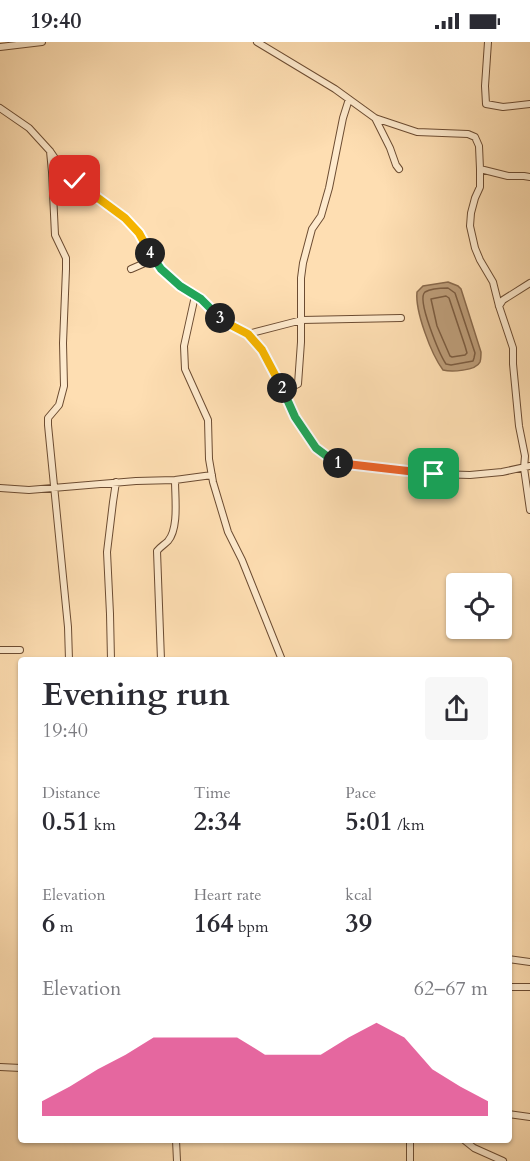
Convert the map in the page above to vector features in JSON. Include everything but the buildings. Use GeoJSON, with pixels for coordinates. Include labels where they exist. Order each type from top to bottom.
{"type":"FeatureCollection","features":[{"type":"Feature","properties":{"kind":"street"},"geometry":{"type":"LineString","coordinates":[[0,47],[42,42]]}},
{"type":"Feature","properties":{"kind":"street"},"geometry":{"type":"LineString","coordinates":[[257,42],[335,88],[375,118],[417,132],[468,134],[475,137],[479,146],[480,187],[471,213],[470,226],[475,248],[493,282],[513,348],[519,426],[527,467],[530,510]]}},
{"type":"Feature","properties":{"kind":"street"},"geometry":{"type":"LineString","coordinates":[[488,42],[486,104],[503,107],[530,104]]}},
{"type":"Feature","properties":{"kind":"street"},"geometry":{"type":"LineString","coordinates":[[282,390],[298,384],[303,262],[312,229],[321,216],[343,118],[350,99]]}},
{"type":"Feature","properties":{"kind":"street"},"geometry":{"type":"LineString","coordinates":[[0,108],[29,128],[50,151],[63,170],[75,181],[125,218],[139,233],[161,269],[201,299],[223,321],[248,334],[262,350],[295,417],[316,448],[336,463],[434,474],[502,472],[527,467]]}},
{"type":"Feature","properties":{"kind":"street"},"geometry":{"type":"LineString","coordinates":[[375,118],[399,169]]}},
{"type":"Feature","properties":{"kind":"street"},"geometry":{"type":"LineString","coordinates":[[50,151],[55,234],[66,258],[64,386],[59,405],[48,418],[69,657]]}},
{"type":"Feature","properties":{"kind":"street"},"geometry":{"type":"LineString","coordinates":[[480,170],[508,176],[530,177]]}},
{"type":"Feature","properties":{"kind":"street"},"geometry":{"type":"LineString","coordinates":[[131,269],[154,260]]}},
{"type":"Feature","properties":{"kind":"street"},"geometry":{"type":"LineString","coordinates":[[499,306],[503,300],[530,283]]}},
{"type":"Feature","properties":{"kind":"street"},"geometry":{"type":"LineString","coordinates":[[195,296],[184,346],[185,369],[208,420],[209,459],[228,532],[242,560],[281,657]]}},
{"type":"Feature","properties":{"kind":"street"},"geometry":{"type":"LineString","coordinates":[[248,334],[302,320],[401,318]]}},
{"type":"Feature","properties":{"kind":"street"},"geometry":{"type":"LineString","coordinates":[[0,488],[29,490],[117,482],[175,480],[212,475]]}},
{"type":"Feature","properties":{"kind":"street"},"geometry":{"type":"LineString","coordinates":[[161,657],[157,551],[168,541],[174,531],[175,480]]}},
{"type":"Feature","properties":{"kind":"street"},"geometry":{"type":"LineString","coordinates":[[111,657],[107,552],[112,502],[117,482]]}},
{"type":"Feature","properties":{"kind":"street"},"geometry":{"type":"LineString","coordinates":[[0,650],[20,650]]}},
{"type":"Feature","properties":{"kind":"street"},"geometry":{"type":"LineString","coordinates":[[512,960],[530,962]]}},
{"type":"Feature","properties":{"kind":"street"},"geometry":{"type":"LineString","coordinates":[[512,987],[530,987]]}},
{"type":"Feature","properties":{"kind":"street"},"geometry":{"type":"LineString","coordinates":[[0,1067],[18,1068]]}},
{"type":"Feature","properties":{"kind":"street"},"geometry":{"type":"LineString","coordinates":[[512,1115],[530,1117]]}},
{"type":"Feature","properties":{"kind":"street"},"geometry":{"type":"LineString","coordinates":[[176,1143],[177,1161]]}},
{"type":"Feature","properties":{"kind":"street"},"geometry":{"type":"LineString","coordinates":[[410,1143],[410,1161]]}},
{"type":"Feature","properties":{"kind":"street"},"geometry":{"type":"LineString","coordinates":[[468,1143],[502,1161]]}},
{"type":"Feature","properties":{"kind":"water"},"geometry":{"type":"Polygon","coordinates":[[[448,282],[461,289],[481,352],[478,365],[469,369],[443,370],[421,321],[417,292],[423,286],[448,282]]]}},
{"type":"Feature","properties":{"kind":"route"},"geometry":{"type":"LineString","coordinates":[[75,181],[132,225],[161,269],[180,286],[201,299],[223,321],[248,334],[270,363],[295,417],[316,448],[336,463],[434,474]]}}]}
